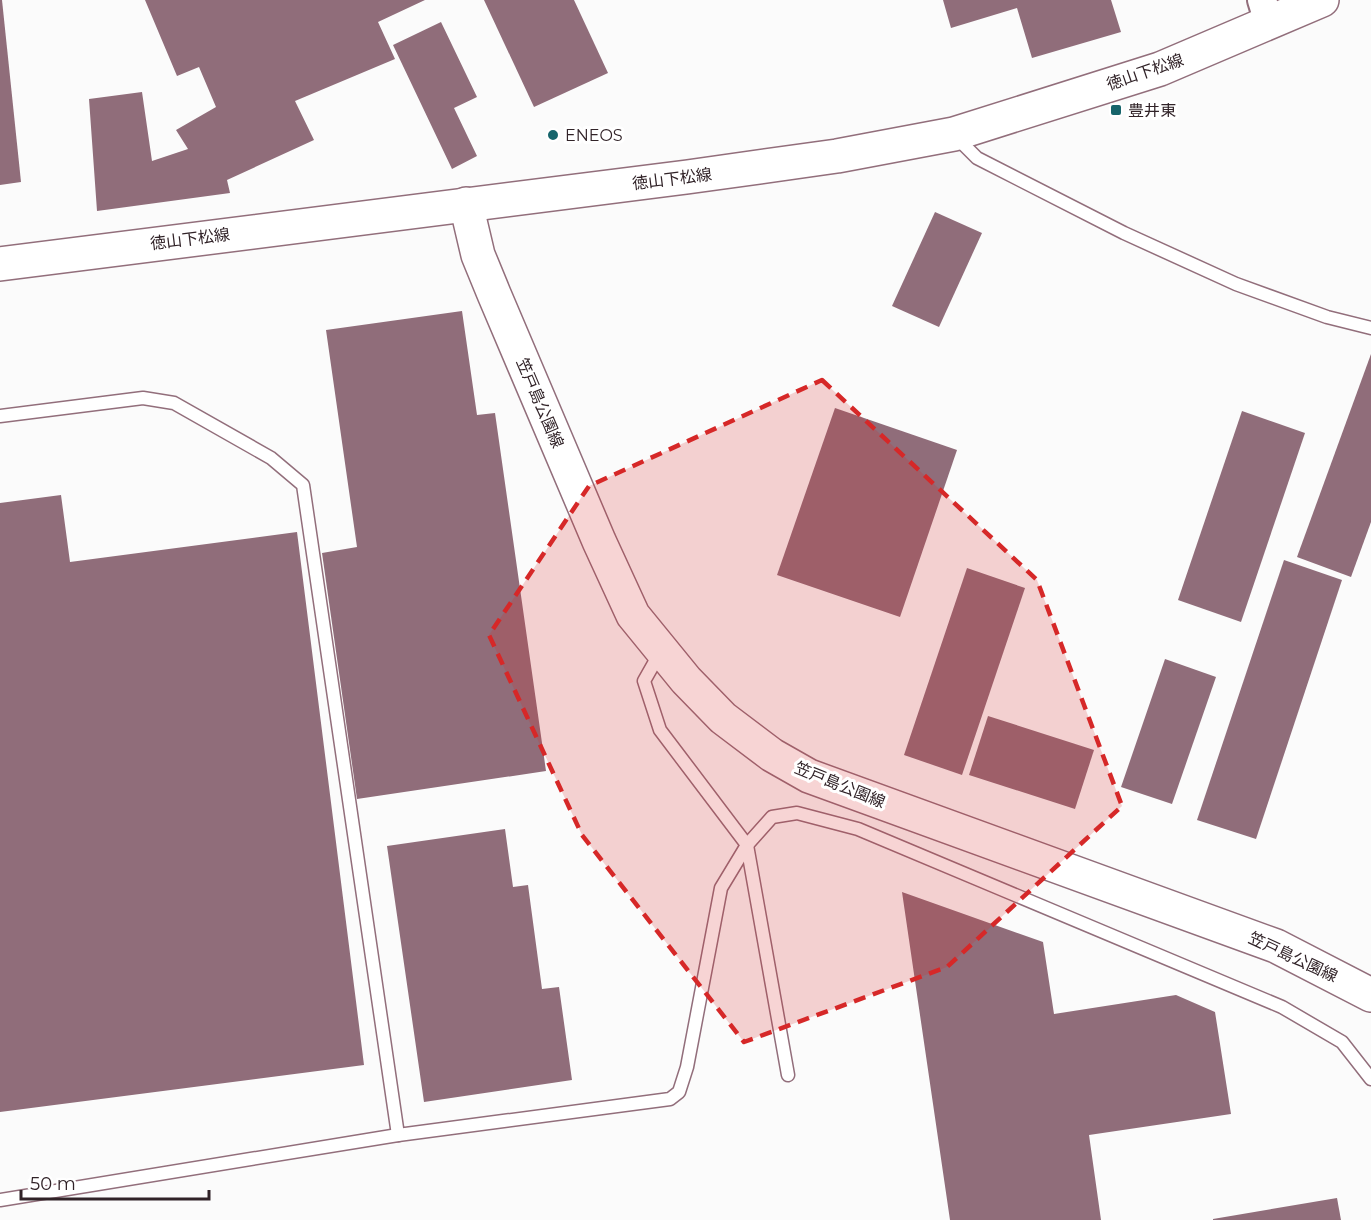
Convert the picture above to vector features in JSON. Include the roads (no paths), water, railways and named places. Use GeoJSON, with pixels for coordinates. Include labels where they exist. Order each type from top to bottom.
{"type":"FeatureCollection","features":[{"type":"Feature","properties":{"kind":"main road","name":"徳山下松線"},"geometry":{"type":"LineString","coordinates":[[0,264],[687,177],[837,156],[954,134],[1160,69],[1266,12],[1322,0]]}},
{"type":"Feature","properties":{"kind":"main road","name":"笠戸島公園線"},"geometry":{"type":"LineString","coordinates":[[466,204],[482,265],[599,541],[633,615],[686,680],[723,718],[772,755],[809,776],[1276,946],[1371,994]]}},
{"type":"Feature","properties":{"kind":"lane"},"geometry":{"type":"LineString","coordinates":[[954,134],[977,158],[1124,233],[1236,284],[1327,317],[1371,328]]}},
{"type":"Feature","properties":{"kind":"lane"},"geometry":{"type":"LineString","coordinates":[[0,416],[143,398],[174,403],[271,458],[303,485],[398,1135]]}},
{"type":"Feature","properties":{"kind":"lane"},"geometry":{"type":"LineString","coordinates":[[662,650],[644,681],[660,730],[747,845],[788,1075]]}},
{"type":"Feature","properties":{"kind":"lane"},"geometry":{"type":"LineString","coordinates":[[0,1200],[398,1135],[670,1099],[679,1092],[687,1067],[721,888],[747,845],[772,817],[797,813],[858,829],[1282,1007],[1342,1042],[1371,1079]]}},
{"type":"Feature","properties":{"kind":"place","name":"豊井東"},"geometry":{"type":"Point","coordinates":[1116,110]}},
{"type":"Feature","properties":{"kind":"place","name":"ENEOS"},"geometry":{"type":"Point","coordinates":[553,135]}}]}
